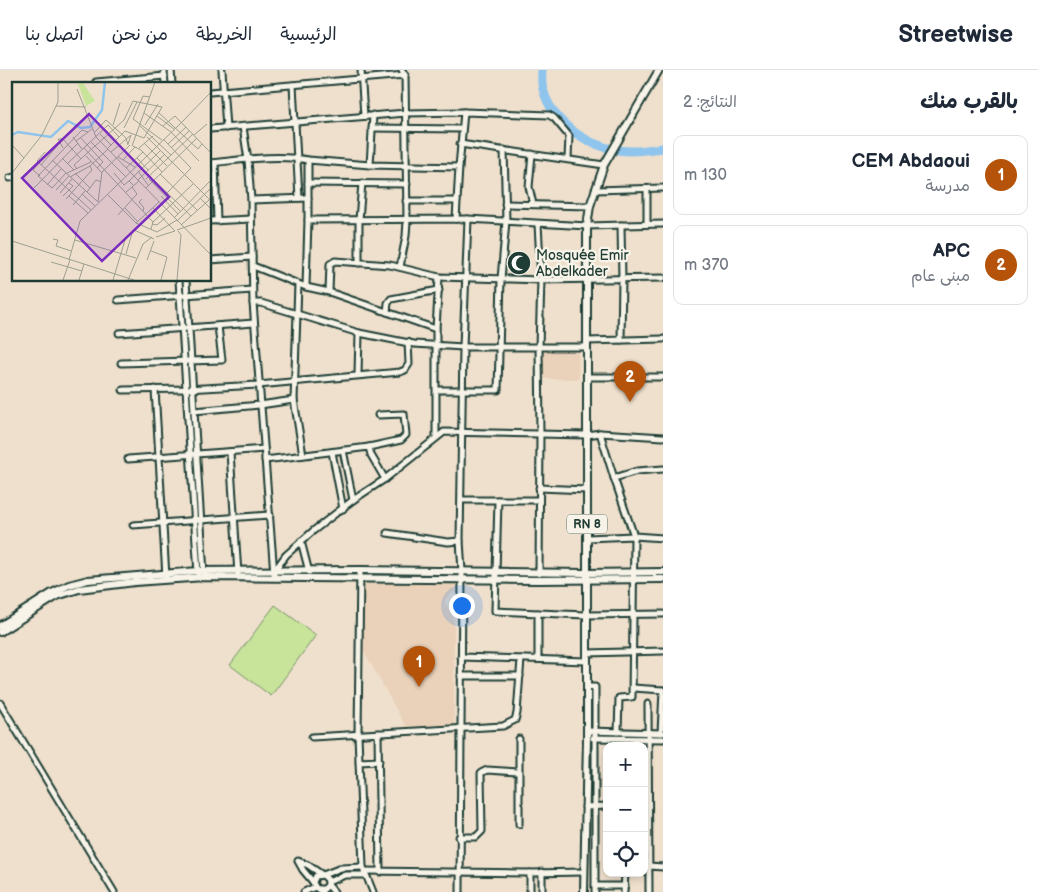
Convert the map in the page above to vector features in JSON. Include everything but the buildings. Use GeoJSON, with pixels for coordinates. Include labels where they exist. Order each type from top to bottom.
{"type":"FeatureCollection","features":[{"type":"Feature","properties":{"kind":"main road","name":"RN 8"},"geometry":{"type":"LineString","coordinates":[[584,892],[587,735],[587,226],[590,206],[606,162],[659,70]]}},
{"type":"Feature","properties":{"kind":"main road"},"geometry":{"type":"LineString","coordinates":[[0,626],[52,592],[88,580],[201,574],[360,574],[462,571],[539,576],[663,579]]}},
{"type":"Feature","properties":{"kind":"main road"},"geometry":{"type":"LineString","coordinates":[[586,577],[634,571],[663,572]]}},
{"type":"Feature","properties":{"kind":"main road"},"geometry":{"type":"LineString","coordinates":[[360,574],[462,580],[496,580],[539,576]]}},
{"type":"Feature","properties":{"kind":"main road"},"geometry":{"type":"LineString","coordinates":[[0,632],[58,596],[79,589],[166,577]]}},
{"type":"Feature","properties":{"kind":"street"},"geometry":{"type":"LineString","coordinates":[[222,70],[226,128]]}},
{"type":"Feature","properties":{"kind":"street"},"geometry":{"type":"LineString","coordinates":[[361,70],[364,116]]}},
{"type":"Feature","properties":{"kind":"street"},"geometry":{"type":"LineString","coordinates":[[211,92],[361,79],[403,72],[406,113],[407,221],[400,267]]}},
{"type":"Feature","properties":{"kind":"street"},"geometry":{"type":"LineString","coordinates":[[96,82],[165,73]]}},
{"type":"Feature","properties":{"kind":"street"},"geometry":{"type":"LineString","coordinates":[[293,84],[299,198]]}},
{"type":"Feature","properties":{"kind":"street"},"geometry":{"type":"LineString","coordinates":[[456,219],[458,166],[464,112]]}},
{"type":"Feature","properties":{"kind":"street"},"geometry":{"type":"LineString","coordinates":[[211,129],[406,113],[464,112],[551,116],[569,136],[568,159]]}},
{"type":"Feature","properties":{"kind":"street"},"geometry":{"type":"LineString","coordinates":[[370,165],[373,116]]}},
{"type":"Feature","properties":{"kind":"street"},"geometry":{"type":"LineString","coordinates":[[243,127],[251,200],[254,323],[274,574]]}},
{"type":"Feature","properties":{"kind":"street"},"geometry":{"type":"LineString","coordinates":[[372,128],[462,129]]}},
{"type":"Feature","properties":{"kind":"street"},"geometry":{"type":"LineString","coordinates":[[460,144],[568,159],[606,162]]}},
{"type":"Feature","properties":{"kind":"street"},"geometry":{"type":"LineString","coordinates":[[437,390],[498,390],[501,279],[506,221],[504,150]]}},
{"type":"Feature","properties":{"kind":"street"},"geometry":{"type":"LineString","coordinates":[[532,154],[529,187],[533,204]]}},
{"type":"Feature","properties":{"kind":"street"},"geometry":{"type":"LineString","coordinates":[[217,220],[212,163],[298,158],[370,165],[458,166]]}},
{"type":"Feature","properties":{"kind":"street"},"geometry":{"type":"LineString","coordinates":[[306,287],[308,160]]}},
{"type":"Feature","properties":{"kind":"street"},"geometry":{"type":"LineString","coordinates":[[308,183],[406,184]]}},
{"type":"Feature","properties":{"kind":"street"},"geometry":{"type":"LineString","coordinates":[[359,263],[359,220],[362,183]]}},
{"type":"Feature","properties":{"kind":"street"},"geometry":{"type":"LineString","coordinates":[[595,190],[663,188]]}},
{"type":"Feature","properties":{"kind":"street"},"geometry":{"type":"LineString","coordinates":[[647,189],[647,224]]}},
{"type":"Feature","properties":{"kind":"street"},"geometry":{"type":"LineString","coordinates":[[251,200],[308,198]]}},
{"type":"Feature","properties":{"kind":"street"},"geometry":{"type":"LineString","coordinates":[[406,201],[457,202]]}},
{"type":"Feature","properties":{"kind":"street"},"geometry":{"type":"LineString","coordinates":[[505,204],[590,206]]}},
{"type":"Feature","properties":{"kind":"street"},"geometry":{"type":"LineString","coordinates":[[211,221],[251,219]]}},
{"type":"Feature","properties":{"kind":"street"},"geometry":{"type":"LineString","coordinates":[[308,220],[407,221],[468,219],[587,226],[663,224]]}},
{"type":"Feature","properties":{"kind":"street"},"geometry":{"type":"LineString","coordinates":[[460,892],[462,571],[460,541],[463,347],[468,219]]}},
{"type":"Feature","properties":{"kind":"street"},"geometry":{"type":"LineString","coordinates":[[538,224],[541,280],[539,347],[539,576]]}},
{"type":"Feature","properties":{"kind":"street"},"geometry":{"type":"LineString","coordinates":[[620,340],[621,225]]}},
{"type":"Feature","properties":{"kind":"street"},"geometry":{"type":"LineString","coordinates":[[211,260],[252,257]]}},
{"type":"Feature","properties":{"kind":"street"},"geometry":{"type":"LineString","coordinates":[[328,292],[329,268],[335,261],[400,267],[439,277],[541,280],[663,278]]}},
{"type":"Feature","properties":{"kind":"street"},"geometry":{"type":"LineString","coordinates":[[253,266],[306,287],[328,292],[436,329]]}},
{"type":"Feature","properties":{"kind":"street"},"geometry":{"type":"LineString","coordinates":[[436,437],[436,329],[439,277]]}},
{"type":"Feature","properties":{"kind":"street"},"geometry":{"type":"LineString","coordinates":[[179,281],[182,329],[194,411],[193,454]]}},
{"type":"Feature","properties":{"kind":"street"},"geometry":{"type":"LineString","coordinates":[[186,281],[189,328],[186,390],[193,454],[201,574]]}},
{"type":"Feature","properties":{"kind":"street"},"geometry":{"type":"LineString","coordinates":[[298,284],[294,400],[303,455]]}},
{"type":"Feature","properties":{"kind":"street"},"geometry":{"type":"LineString","coordinates":[[118,300],[252,290]]}},
{"type":"Feature","properties":{"kind":"street"},"geometry":{"type":"LineString","coordinates":[[387,312],[391,299],[439,290]]}},
{"type":"Feature","properties":{"kind":"street"},"geometry":{"type":"LineString","coordinates":[[253,303],[261,303],[298,316],[359,333],[437,345],[539,347],[620,340],[663,339]]}},
{"type":"Feature","properties":{"kind":"street"},"geometry":{"type":"LineString","coordinates":[[119,333],[254,323]]}},
{"type":"Feature","properties":{"kind":"street"},"geometry":{"type":"LineString","coordinates":[[121,363],[222,360],[218,326]]}},
{"type":"Feature","properties":{"kind":"street"},"geometry":{"type":"LineString","coordinates":[[358,375],[359,333]]}},
{"type":"Feature","properties":{"kind":"street"},"geometry":{"type":"LineString","coordinates":[[123,390],[186,390],[258,385],[405,370],[409,364],[408,342]]}},
{"type":"Feature","properties":{"kind":"street"},"geometry":{"type":"LineString","coordinates":[[587,377],[663,377]]}},
{"type":"Feature","properties":{"kind":"street"},"geometry":{"type":"LineString","coordinates":[[155,389],[166,577]]}},
{"type":"Feature","properties":{"kind":"street"},"geometry":{"type":"LineString","coordinates":[[194,411],[294,400]]}},
{"type":"Feature","properties":{"kind":"street"},"geometry":{"type":"LineString","coordinates":[[265,460],[369,446],[401,440],[406,435],[404,414],[378,416]]}},
{"type":"Feature","properties":{"kind":"street"},"geometry":{"type":"LineString","coordinates":[[274,574],[286,555],[301,541],[353,500],[385,479],[444,432],[587,435],[600,433],[663,437]]}},
{"type":"Feature","properties":{"kind":"street"},"geometry":{"type":"LineString","coordinates":[[600,433],[634,536],[633,688],[632,697],[619,698],[618,732]]}},
{"type":"Feature","properties":{"kind":"street"},"geometry":{"type":"LineString","coordinates":[[369,446],[371,455],[385,479]]}},
{"type":"Feature","properties":{"kind":"street"},"geometry":{"type":"LineString","coordinates":[[128,459],[264,449]]}},
{"type":"Feature","properties":{"kind":"street"},"geometry":{"type":"LineString","coordinates":[[343,450],[353,500]]}},
{"type":"Feature","properties":{"kind":"street"},"geometry":{"type":"LineString","coordinates":[[230,452],[238,574]]}},
{"type":"Feature","properties":{"kind":"street"},"geometry":{"type":"LineString","coordinates":[[332,452],[343,509]]}},
{"type":"Feature","properties":{"kind":"street"},"geometry":{"type":"LineString","coordinates":[[614,478],[637,471],[663,469]]}},
{"type":"Feature","properties":{"kind":"street"},"geometry":{"type":"LineString","coordinates":[[539,488],[587,490]]}},
{"type":"Feature","properties":{"kind":"street"},"geometry":{"type":"LineString","coordinates":[[462,500],[539,500]]}},
{"type":"Feature","properties":{"kind":"street"},"geometry":{"type":"LineString","coordinates":[[498,500],[495,611],[586,615],[663,614]]}},
{"type":"Feature","properties":{"kind":"street"},"geometry":{"type":"LineString","coordinates":[[134,526],[270,515]]}},
{"type":"Feature","properties":{"kind":"street"},"geometry":{"type":"LineString","coordinates":[[387,533],[448,542],[460,541]]}},
{"type":"Feature","properties":{"kind":"street"},"geometry":{"type":"LineString","coordinates":[[587,538],[634,536],[663,538]]}},
{"type":"Feature","properties":{"kind":"street"},"geometry":{"type":"LineString","coordinates":[[301,541],[309,574]]}},
{"type":"Feature","properties":{"kind":"street"},"geometry":{"type":"LineString","coordinates":[[360,574],[359,762],[364,871],[373,892]]}},
{"type":"Feature","properties":{"kind":"street"},"geometry":{"type":"LineString","coordinates":[[538,613],[538,660]]}},
{"type":"Feature","properties":{"kind":"street"},"geometry":{"type":"LineString","coordinates":[[587,653],[663,651]]}},
{"type":"Feature","properties":{"kind":"street"},"geometry":{"type":"LineString","coordinates":[[461,657],[587,661]]}},
{"type":"Feature","properties":{"kind":"street"},"geometry":{"type":"LineString","coordinates":[[312,737],[503,726],[515,720],[521,659]]}},
{"type":"Feature","properties":{"kind":"street"},"geometry":{"type":"LineString","coordinates":[[461,676],[520,676]]}},
{"type":"Feature","properties":{"kind":"street"},"geometry":{"type":"LineString","coordinates":[[587,687],[595,687],[595,889],[625,889]]}},
{"type":"Feature","properties":{"kind":"street"},"geometry":{"type":"LineString","coordinates":[[587,735],[595,738],[648,736],[662,733],[663,690],[633,688]]}},
{"type":"Feature","properties":{"kind":"street"},"geometry":{"type":"LineString","coordinates":[[0,703],[114,892]]}},
{"type":"Feature","properties":{"kind":"street"},"geometry":{"type":"LineString","coordinates":[[647,787],[648,704]]}},
{"type":"Feature","properties":{"kind":"street"},"geometry":{"type":"LineString","coordinates":[[587,735],[595,731],[618,732],[663,740]]}},
{"type":"Feature","properties":{"kind":"street"},"geometry":{"type":"LineString","coordinates":[[378,733],[380,872]]}},
{"type":"Feature","properties":{"kind":"street"},"geometry":{"type":"LineString","coordinates":[[519,739],[519,824]]}},
{"type":"Feature","properties":{"kind":"street"},"geometry":{"type":"LineString","coordinates":[[359,762],[379,761]]}},
{"type":"Feature","properties":{"kind":"street"},"geometry":{"type":"LineString","coordinates":[[459,837],[476,837],[482,831],[481,773],[487,770],[518,772]]}},
{"type":"Feature","properties":{"kind":"street"},"geometry":{"type":"LineString","coordinates":[[585,807],[603,806]]}},
{"type":"Feature","properties":{"kind":"street"},"geometry":{"type":"LineString","coordinates":[[647,832],[649,892]]}},
{"type":"Feature","properties":{"kind":"street"},"geometry":{"type":"LineString","coordinates":[[334,892],[328,884],[327,878],[308,865],[298,861],[302,870],[317,887],[324,889],[328,884],[345,875],[364,871]]}},
{"type":"Feature","properties":{"kind":"street"},"geometry":{"type":"LineString","coordinates":[[649,866],[663,867]]}},
{"type":"Feature","properties":{"kind":"street"},"geometry":{"type":"LineString","coordinates":[[317,887],[316,876],[341,868],[380,872],[584,872]]}},
{"type":"Feature","properties":{"kind":"street"},"geometry":{"type":"LineString","coordinates":[[542,872],[542,892]]}},
{"type":"Feature","properties":{"kind":"street"},"geometry":{"type":"LineString","coordinates":[[530,873],[530,892]]}},
{"type":"Feature","properties":{"kind":"street"},"geometry":{"type":"LineString","coordinates":[[304,892],[317,887]]}},
{"type":"Feature","properties":{"kind":"shaded area"},"geometry":{"type":"Polygon","coordinates":[[[543,350],[578,350],[579,379],[543,379],[543,350]]]}},
{"type":"Feature","properties":{"kind":"shaded area"},"geometry":{"type":"Polygon","coordinates":[[[455,583],[455,591],[444,600],[454,620],[454,725],[406,727],[363,650],[364,584],[455,583]]]}},
{"type":"Feature","properties":{"kind":"green space"},"geometry":{"type":"Polygon","coordinates":[[[275,605],[316,635],[271,696],[230,665],[275,605]]]}},
{"type":"Feature","properties":{"kind":"waterway"},"geometry":{"type":"LineString","coordinates":[[542,70],[542,87],[548,103],[556,115],[577,134],[604,147],[618,150],[636,151],[663,148]]}},
{"type":"Feature","properties":{"kind":"place","name":"Mosquée Emir Abdelkader"},"geometry":{"type":"Point","coordinates":[519,263]}},
{"type":"Feature","properties":{"kind":"place","name":"APC"},"geometry":{"type":"Point","coordinates":[630,402]}},
{"type":"Feature","properties":{"kind":"place","name":"CEM Abdaoui"},"geometry":{"type":"Point","coordinates":[419,687]}}]}
